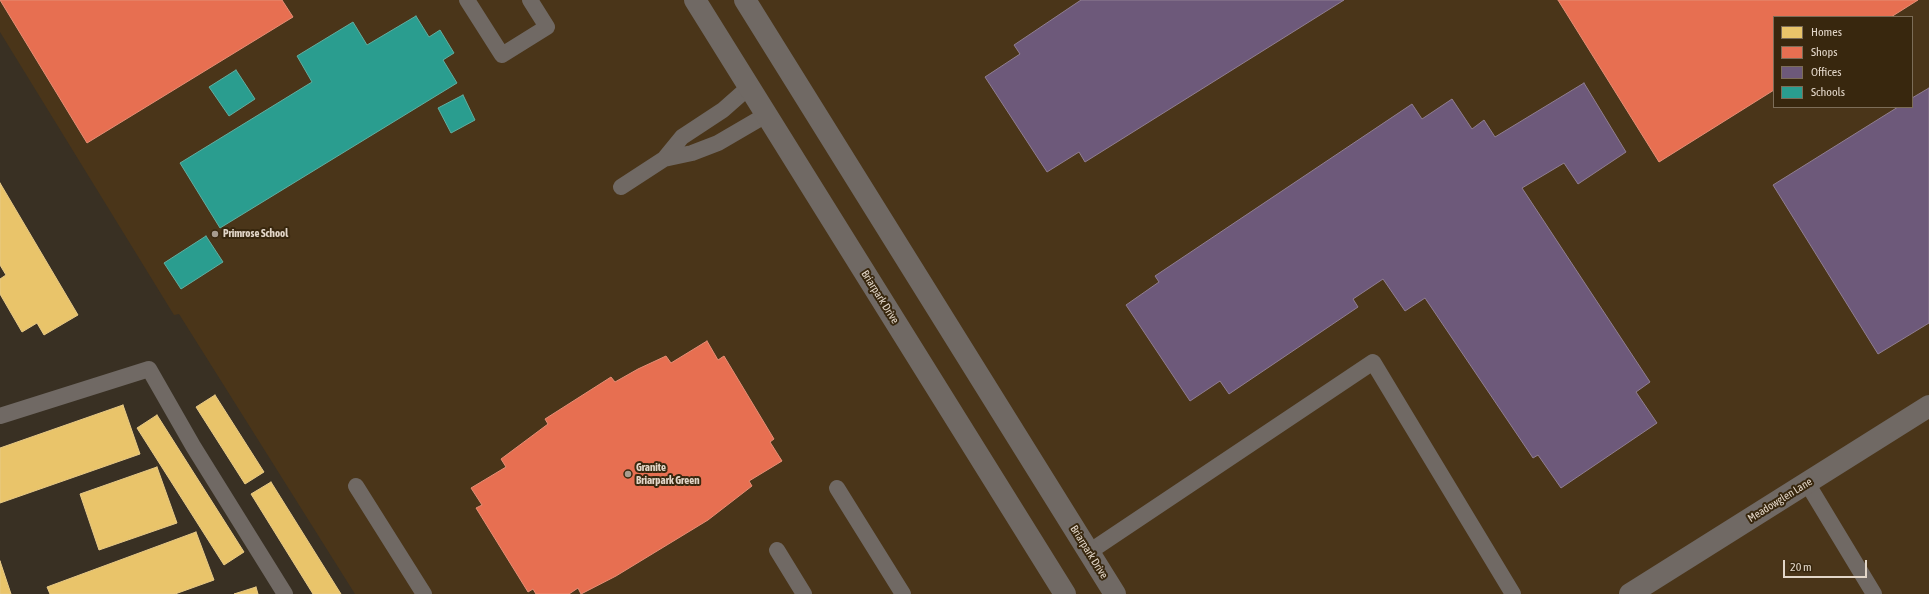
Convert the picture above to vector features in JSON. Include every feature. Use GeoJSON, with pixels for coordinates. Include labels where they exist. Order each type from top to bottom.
{"type":"FeatureCollection","features":[{"type":"Feature","properties":{"kind":"street","name":"Briarpark Drive"},"geometry":{"type":"LineString","coordinates":[[695,0],[1065,594]]}},
{"type":"Feature","properties":{"kind":"street","name":"Briarpark Drive"},"geometry":{"type":"LineString","coordinates":[[745,0],[1115,594]]}},
{"type":"Feature","properties":{"kind":"street","name":"Meadowglen Lane"},"geometry":{"type":"LineString","coordinates":[[1630,594],[1929,406]]}},
{"type":"Feature","properties":{"kind":"lane"},"geometry":{"type":"LineString","coordinates":[[467,0],[502,55],[547,27],[530,0]]}},
{"type":"Feature","properties":{"kind":"lane"},"geometry":{"type":"LineString","coordinates":[[620,187],[664,159],[682,137],[723,110],[749,87]]}},
{"type":"Feature","properties":{"kind":"lane"},"geometry":{"type":"LineString","coordinates":[[664,159],[692,153],[718,143],[766,115]]}},
{"type":"Feature","properties":{"kind":"lane"},"geometry":{"type":"LineString","coordinates":[[1089,552],[1373,362],[1513,594]]}},
{"type":"Feature","properties":{"kind":"lane"},"geometry":{"type":"LineString","coordinates":[[0,416],[148,368],[193,446],[285,594]]}},
{"type":"Feature","properties":{"kind":"lane"},"geometry":{"type":"LineString","coordinates":[[1807,483],[1874,594]]}},
{"type":"Feature","properties":{"kind":"lane"},"geometry":{"type":"LineString","coordinates":[[356,486],[424,594]]}},
{"type":"Feature","properties":{"kind":"lane"},"geometry":{"type":"LineString","coordinates":[[837,488],[903,594]]}},
{"type":"Feature","properties":{"kind":"lane"},"geometry":{"type":"LineString","coordinates":[[777,550],[804,594]]}},
{"type":"Feature","properties":{"kind":"shaded area"},"geometry":{"type":"Polygon","coordinates":[[[0,0],[1929,0],[1929,594],[355,594],[179,314],[174,315],[0,32],[0,0]]]}},
{"type":"Feature","properties":{"kind":"building: Homes"},"geometry":{"type":"Polygon","coordinates":[[[0,183],[78,315],[44,335],[37,323],[22,332],[0,294],[0,279],[6,275],[0,265],[0,183]]]}},
{"type":"Feature","properties":{"kind":"building: Homes"},"geometry":{"type":"Polygon","coordinates":[[[215,395],[264,472],[245,484],[196,407],[215,395]]]}},
{"type":"Feature","properties":{"kind":"building: Homes"},"geometry":{"type":"Polygon","coordinates":[[[123,405],[140,454],[0,503],[0,448],[123,405]]]}},
{"type":"Feature","properties":{"kind":"building: Homes"},"geometry":{"type":"Polygon","coordinates":[[[157,415],[244,552],[224,565],[137,428],[157,415]]]}},
{"type":"Feature","properties":{"kind":"building: Homes"},"geometry":{"type":"Polygon","coordinates":[[[157,467],[177,523],[99,550],[80,494],[157,467]]]}},
{"type":"Feature","properties":{"kind":"building: Homes"},"geometry":{"type":"Polygon","coordinates":[[[271,482],[341,594],[313,594],[251,494],[271,482]]]}},
{"type":"Feature","properties":{"kind":"building: Homes"},"geometry":{"type":"Polygon","coordinates":[[[196,532],[214,580],[175,594],[50,594],[47,587],[196,532]]]}},
{"type":"Feature","properties":{"kind":"building: Homes"},"geometry":{"type":"Polygon","coordinates":[[[0,561],[11,594],[0,594],[0,561]]]}},
{"type":"Feature","properties":{"kind":"building: Homes"},"geometry":{"type":"Polygon","coordinates":[[[256,587],[258,594],[234,594],[256,587]]]}},
{"type":"Feature","properties":{"kind":"building: Shops"},"geometry":{"type":"Polygon","coordinates":[[[0,0],[282,0],[293,17],[87,143],[0,0]]]}},
{"type":"Feature","properties":{"kind":"building: Shops"},"geometry":{"type":"Polygon","coordinates":[[[1558,0],[1918,0],[1893,16],[1773,16],[1773,91],[1659,162],[1558,0]]]}},
{"type":"Feature","properties":{"kind":"building: Shops","name":"Granite Briarpark Green"},"geometry":{"type":"Polygon","coordinates":[[[707,341],[718,360],[724,356],[774,439],[770,442],[782,461],[749,481],[752,486],[708,520],[616,576],[581,594],[578,588],[569,594],[536,594],[533,589],[528,592],[476,508],[482,505],[471,488],[506,467],[501,459],[548,424],[545,419],[611,377],[615,382],[666,356],[671,363],[707,341]]]}},
{"type":"Feature","properties":{"kind":"building: Offices"},"geometry":{"type":"Polygon","coordinates":[[[1081,0],[1344,0],[1085,162],[1079,152],[1047,172],[985,77],[1020,54],[1014,45],[1081,0]]]}},
{"type":"Feature","properties":{"kind":"building: Offices"},"geometry":{"type":"Polygon","coordinates":[[[1584,83],[1626,152],[1578,184],[1564,163],[1522,188],[1650,382],[1636,392],[1657,423],[1561,488],[1538,455],[1533,458],[1425,298],[1405,311],[1383,279],[1353,299],[1358,307],[1229,394],[1220,381],[1190,401],[1126,305],[1159,282],[1155,276],[1412,104],[1422,119],[1452,99],[1472,129],[1484,120],[1495,137],[1584,83]]]}},
{"type":"Feature","properties":{"kind":"building: Offices"},"geometry":{"type":"Polygon","coordinates":[[[1929,88],[1929,323],[1878,354],[1773,185],[1896,108],[1913,108],[1913,97],[1929,88]]]}},
{"type":"Feature","properties":{"kind":"building: Schools"},"geometry":{"type":"Polygon","coordinates":[[[416,16],[429,37],[440,30],[454,53],[443,60],[457,83],[220,228],[180,163],[312,82],[297,56],[353,22],[367,45],[416,16]]]}},
{"type":"Feature","properties":{"kind":"building: Schools"},"geometry":{"type":"Polygon","coordinates":[[[236,70],[255,99],[229,116],[209,87],[236,70]]]}},
{"type":"Feature","properties":{"kind":"building: Schools"},"geometry":{"type":"Polygon","coordinates":[[[463,95],[475,120],[451,133],[438,108],[463,95]]]}},
{"type":"Feature","properties":{"kind":"building: Schools"},"geometry":{"type":"Polygon","coordinates":[[[206,236],[223,262],[181,289],[164,263],[206,236]]]}},
{"type":"Feature","properties":{"kind":"place","name":"Primrose School"},"geometry":{"type":"Point","coordinates":[215,234]}},
{"type":"Feature","properties":{"kind":"place","name":"Granite Briarpark Green"},"geometry":{"type":"Point","coordinates":[628,474]}}]}
